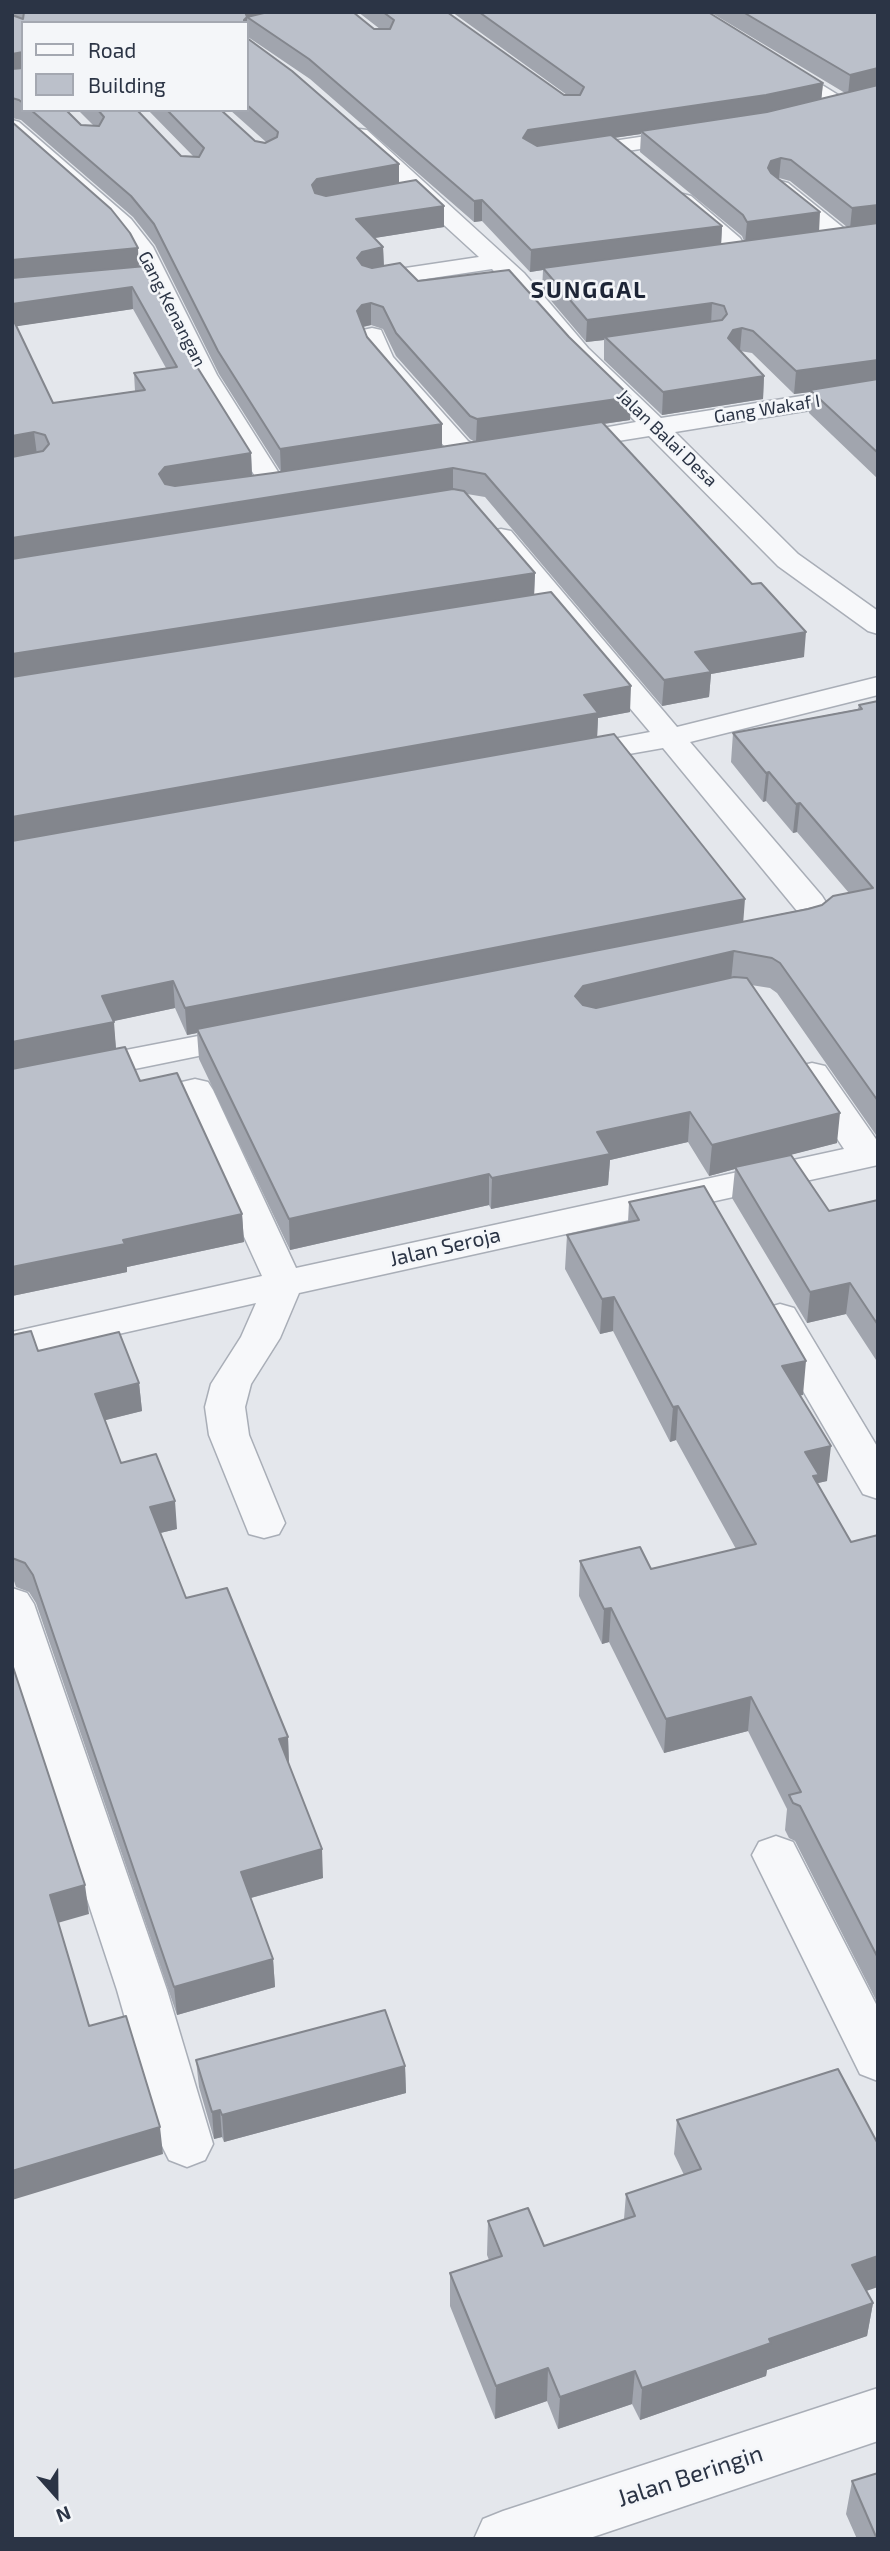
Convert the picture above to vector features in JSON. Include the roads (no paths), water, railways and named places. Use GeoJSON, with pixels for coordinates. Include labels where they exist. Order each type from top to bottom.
{"type":"FeatureCollection","features":[{"type":"Feature","properties":{"kind":"street"},"geometry":{"type":"LineString","coordinates":[[690,12],[846,106]]}},
{"type":"Feature","properties":{"kind":"street"},"geometry":{"type":"LineString","coordinates":[[819,112],[867,99]]}},
{"type":"Feature","properties":{"kind":"street","name":"Jalan Balai Desa"},"geometry":{"type":"LineString","coordinates":[[341,120],[519,280],[579,353],[788,561],[878,625]]}},
{"type":"Feature","properties":{"kind":"street","name":"Gang Kenangan"},"geometry":{"type":"LineString","coordinates":[[12,126],[123,224],[159,277],[205,375],[275,486]]}},
{"type":"Feature","properties":{"kind":"street"},"geometry":{"type":"LineString","coordinates":[[549,156],[712,132]]}},
{"type":"Feature","properties":{"kind":"street"},"geometry":{"type":"LineString","coordinates":[[617,147],[643,169]]}},
{"type":"Feature","properties":{"kind":"street"},"geometry":{"type":"LineString","coordinates":[[780,188],[843,240]]}},
{"type":"Feature","properties":{"kind":"street"},"geometry":{"type":"LineString","coordinates":[[395,195],[422,190]]}},
{"type":"Feature","properties":{"kind":"street"},"geometry":{"type":"LineString","coordinates":[[671,191],[742,247],[712,257]]}},
{"type":"Feature","properties":{"kind":"street"},"geometry":{"type":"LineString","coordinates":[[817,243],[866,236]]}},
{"type":"Feature","properties":{"kind":"street"},"geometry":{"type":"LineString","coordinates":[[372,280],[496,261]]}},
{"type":"Feature","properties":{"kind":"street"},"geometry":{"type":"LineString","coordinates":[[455,268],[481,284],[549,279]]}},
{"type":"Feature","properties":{"kind":"street"},"geometry":{"type":"LineString","coordinates":[[134,280],[159,277]]}},
{"type":"Feature","properties":{"kind":"street"},"geometry":{"type":"LineString","coordinates":[[372,335],[382,359],[392,372],[459,447],[472,453]]}},
{"type":"Feature","properties":{"kind":"street"},"geometry":{"type":"LineString","coordinates":[[579,353],[612,348]]}},
{"type":"Feature","properties":{"kind":"street","name":"Gang Wakaf I"},"geometry":{"type":"LineString","coordinates":[[432,460],[472,453],[504,452],[656,427],[780,397],[850,395],[878,391]]}},
{"type":"Feature","properties":{"kind":"street"},"geometry":{"type":"LineString","coordinates":[[850,395],[878,420]]}},
{"type":"Feature","properties":{"kind":"street"},"geometry":{"type":"LineString","coordinates":[[486,518],[542,607],[679,749],[815,912],[812,922],[805,926],[740,939]]}},
{"type":"Feature","properties":{"kind":"street"},"geometry":{"type":"LineString","coordinates":[[679,749],[878,686]]}},
{"type":"Feature","properties":{"kind":"street"},"geometry":{"type":"LineString","coordinates":[[550,771],[878,715]]}},
{"type":"Feature","properties":{"kind":"street"},"geometry":{"type":"LineString","coordinates":[[12,1083],[287,1028]]}},
{"type":"Feature","properties":{"kind":"street"},"geometry":{"type":"LineString","coordinates":[[793,1046],[872,1154]]}},
{"type":"Feature","properties":{"kind":"street"},"geometry":{"type":"LineString","coordinates":[[195,1090],[284,1283],[260,1338],[230,1384],[225,1407],[229,1435],[264,1523]]}},
{"type":"Feature","properties":{"kind":"street","name":"Jalan Seroja"},"geometry":{"type":"LineString","coordinates":[[12,1345],[872,1154]]}},
{"type":"Feature","properties":{"kind":"street"},"geometry":{"type":"LineString","coordinates":[[705,1189],[725,1224]]}},
{"type":"Feature","properties":{"kind":"street"},"geometry":{"type":"LineString","coordinates":[[760,1283],[878,1484]]}},
{"type":"Feature","properties":{"kind":"street"},"geometry":{"type":"LineString","coordinates":[[12,1604],[145,2001],[187,2144]]}},
{"type":"Feature","properties":{"kind":"street"},"geometry":{"type":"LineString","coordinates":[[776,1855],[878,2059]]}},
{"type":"Feature","properties":{"kind":"street","name":"Jalan Beringin"},"geometry":{"type":"LineString","coordinates":[[503,2539],[878,2414]]}},
{"type":"Feature","properties":{"kind":"district","name":"SUNGGAL"},"geometry":{"type":"Point","coordinates":[589,290]}}]}
